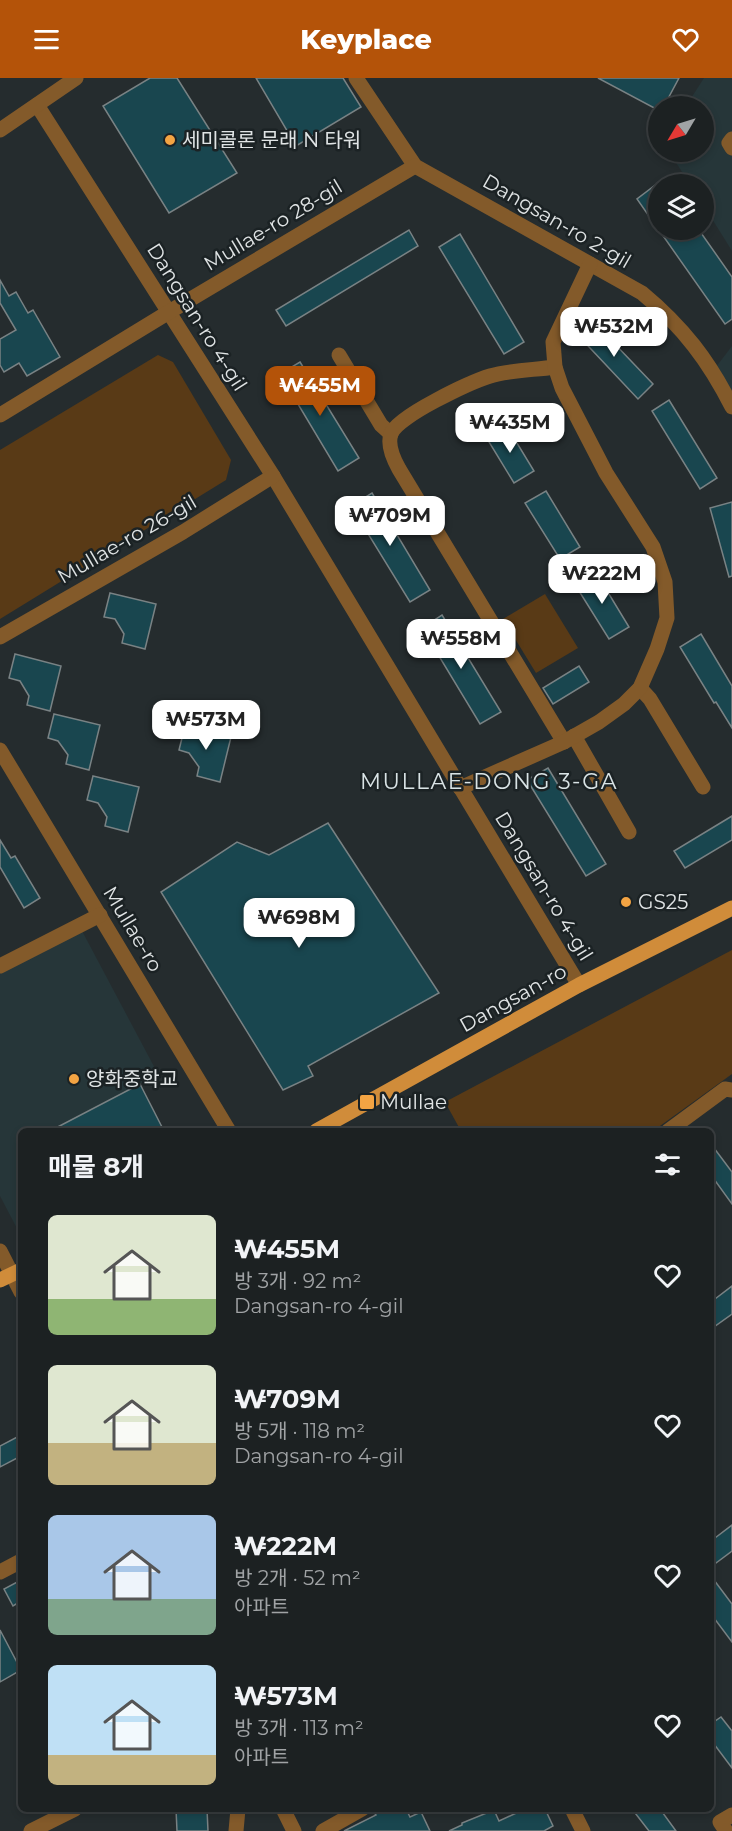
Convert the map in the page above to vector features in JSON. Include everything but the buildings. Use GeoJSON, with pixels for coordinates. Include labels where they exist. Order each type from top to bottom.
{"type":"FeatureCollection","features":[{"type":"Feature","properties":{"kind":"main road","name":"Dangsan-ro"},"geometry":{"type":"LineString","coordinates":[[321,1128],[579,985],[732,908]]}},
{"type":"Feature","properties":{"kind":"street"},"geometry":{"type":"LineString","coordinates":[[0,130],[76,78]]}},
{"type":"Feature","properties":{"kind":"street","name":"Dangsan-ro 2-gil"},"geometry":{"type":"LineString","coordinates":[[356,78],[415,166],[642,294],[668,314],[713,371],[732,407]]}},
{"type":"Feature","properties":{"kind":"street","name":"Dangsan-ro 4-gil"},"geometry":{"type":"LineString","coordinates":[[37,105],[273,476],[579,985]]}},
{"type":"Feature","properties":{"kind":"street"},"geometry":{"type":"LineString","coordinates":[[732,139],[729,142],[732,148]]}},
{"type":"Feature","properties":{"kind":"street","name":"Mullae-ro 28-gil"},"geometry":{"type":"LineString","coordinates":[[0,415],[415,166]]}},
{"type":"Feature","properties":{"kind":"street"},"geometry":{"type":"LineString","coordinates":[[460,788],[569,739],[624,704],[640,688],[657,649],[667,618],[665,582],[653,547],[606,473],[562,388],[555,367],[553,342],[590,264]]}},
{"type":"Feature","properties":{"kind":"street"},"geometry":{"type":"LineString","coordinates":[[339,355],[381,426],[391,434]]}},
{"type":"Feature","properties":{"kind":"street"},"geometry":{"type":"LineString","coordinates":[[555,367],[492,376],[423,407],[397,426],[391,434],[390,446],[399,469],[629,832]]}},
{"type":"Feature","properties":{"kind":"street","name":"Mullae-ro 26-gil"},"geometry":{"type":"LineString","coordinates":[[0,637],[183,532],[273,476]]}},
{"type":"Feature","properties":{"kind":"street"},"geometry":{"type":"LineString","coordinates":[[640,688],[650,699],[703,787]]}},
{"type":"Feature","properties":{"kind":"street","name":"Mullae-ro"},"geometry":{"type":"LineString","coordinates":[[0,750],[227,1128]]}},
{"type":"Feature","properties":{"kind":"street"},"geometry":{"type":"LineString","coordinates":[[0,966],[100,915]]}},
{"type":"Feature","properties":{"kind":"street"},"geometry":{"type":"LineString","coordinates":[[672,1128],[725,1089],[732,1090]]}},
{"type":"Feature","properties":{"kind":"street"},"geometry":{"type":"LineString","coordinates":[[0,1251],[11,1275]]}},
{"type":"Feature","properties":{"kind":"street"},"geometry":{"type":"LineString","coordinates":[[0,1572],[18,1563]]}},
{"type":"Feature","properties":{"kind":"street"},"geometry":{"type":"LineString","coordinates":[[32,1831],[69,1812]]}},
{"type":"Feature","properties":{"kind":"street"},"geometry":{"type":"LineString","coordinates":[[236,1831],[238,1812]]}},
{"type":"Feature","properties":{"kind":"street"},"geometry":{"type":"LineString","coordinates":[[284,1812],[294,1831]]}},
{"type":"Feature","properties":{"kind":"street"},"geometry":{"type":"LineString","coordinates":[[323,1831],[357,1812]]}},
{"type":"Feature","properties":{"kind":"street"},"geometry":{"type":"LineString","coordinates":[[573,1812],[579,1830]]}},
{"type":"Feature","properties":{"kind":"street"},"geometry":{"type":"LineString","coordinates":[[726,1831],[720,1822],[732,1815]]}},
{"type":"Feature","properties":{"kind":"shaded area"},"geometry":{"type":"Polygon","coordinates":[[[704,78],[732,78],[732,251],[714,222],[714,174],[683,174],[676,162],[714,162],[714,96],[692,96],[704,78]]]}},
{"type":"Feature","properties":{"kind":"shaded area"},"geometry":{"type":"Polygon","coordinates":[[[732,346],[732,407],[713,371],[732,346]]]}},
{"type":"Feature","properties":{"kind":"shaded area"},"geometry":{"type":"Polygon","coordinates":[[[158,355],[173,362],[231,460],[226,480],[0,619],[0,450],[158,355]]]}},
{"type":"Feature","properties":{"kind":"shaded area"},"geometry":{"type":"Polygon","coordinates":[[[545,594],[578,648],[536,673],[503,619],[545,594]]]}},
{"type":"Feature","properties":{"kind":"shaded area","name":"양화중학교"},"geometry":{"type":"Polygon","coordinates":[[[81,929],[158,1074],[60,1126],[61,1128],[18,1128],[18,1230],[0,1196],[0,971],[81,929]]]}},
{"type":"Feature","properties":{"kind":"shaded area"},"geometry":{"type":"Polygon","coordinates":[[[732,950],[732,1074],[657,1128],[459,1128],[445,1102],[732,950]]]}},
{"type":"Feature","properties":{"kind":"place","name":"세미콜론 문래 N 타워"},"geometry":{"type":"Point","coordinates":[170,140]}},
{"type":"Feature","properties":{"kind":"place","name":"GS25"},"geometry":{"type":"Point","coordinates":[626,902]}},
{"type":"Feature","properties":{"kind":"place","name":"양화중학교"},"geometry":{"type":"Point","coordinates":[74,1079]}},
{"type":"Feature","properties":{"kind":"place","name":"Mullae"},"geometry":{"type":"Point","coordinates":[367,1102]}},
{"type":"Feature","properties":{"kind":"district","name":"MULLAE-DONG 3-GA"},"geometry":{"type":"Point","coordinates":[489,781]}}]}
